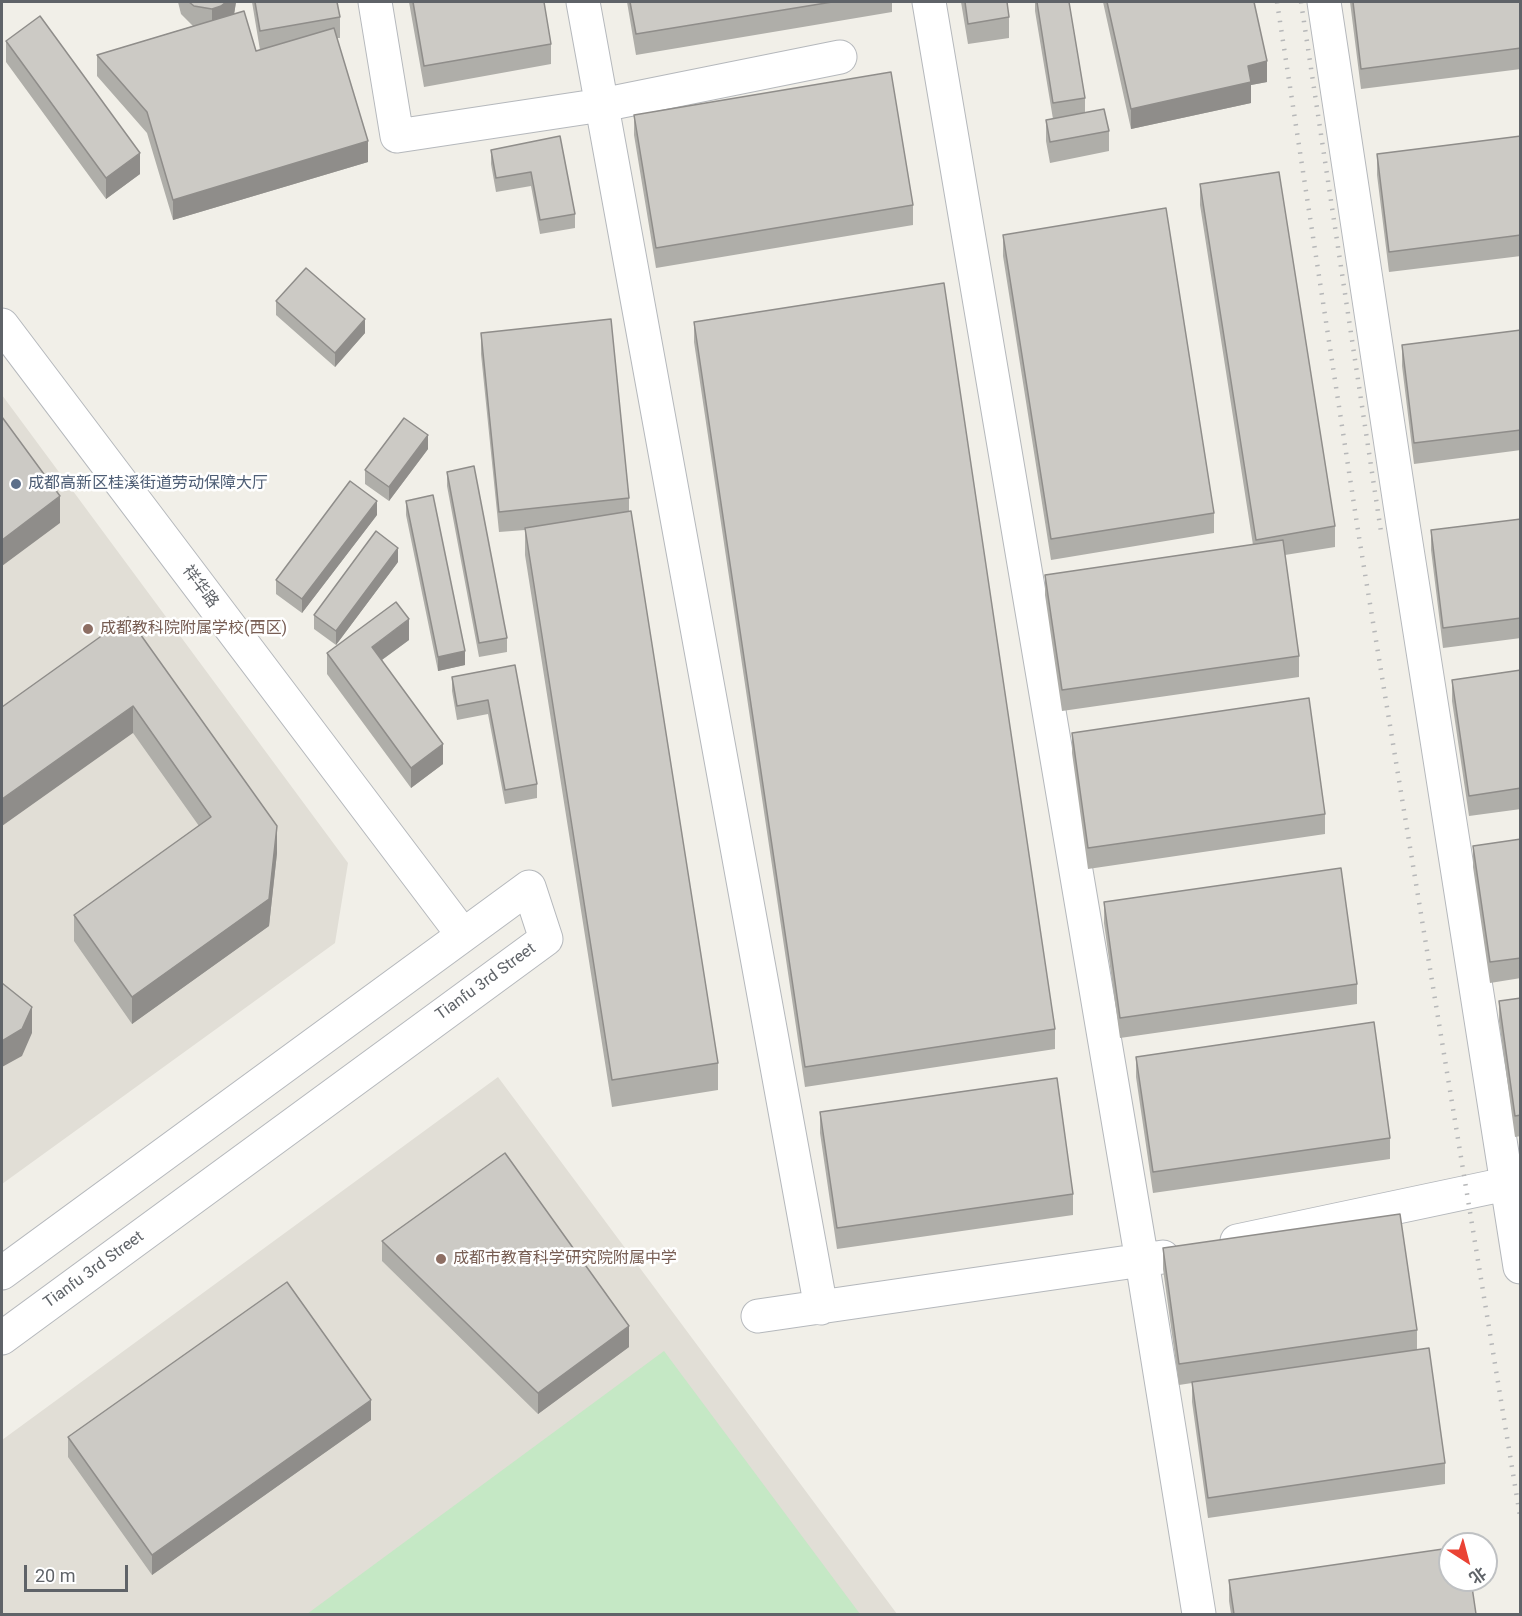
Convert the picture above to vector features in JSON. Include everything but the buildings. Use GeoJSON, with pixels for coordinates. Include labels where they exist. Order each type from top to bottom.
{"type":"FeatureCollection","features":[{"type":"Feature","properties":{"kind":"street"},"geometry":{"type":"LineString","coordinates":[[375,2],[397,136],[602,105],[840,57]]}},
{"type":"Feature","properties":{"kind":"street"},"geometry":{"type":"LineString","coordinates":[[583,2],[820,1308]]}},
{"type":"Feature","properties":{"kind":"street"},"geometry":{"type":"LineString","coordinates":[[929,2],[1142,1261],[1199,1614]]}},
{"type":"Feature","properties":{"kind":"street"},"geometry":{"type":"LineString","coordinates":[[1324,2],[1403,524],[1514,1182],[1521,1267]]}},
{"type":"Feature","properties":{"kind":"street","name":"祥华路"},"geometry":{"type":"LineString","coordinates":[[2,325],[464,935]]}},
{"type":"Feature","properties":{"kind":"street","name":"Tianfu 3rd Street"},"geometry":{"type":"LineString","coordinates":[[2,1273],[529,887],[546,939],[2,1338]]}},
{"type":"Feature","properties":{"kind":"street"},"geometry":{"type":"LineString","coordinates":[[758,1316],[1142,1261],[1514,1182]]}},
{"type":"Feature","properties":{"kind":"shaded area","name":"成都教科院附属学校(西区)"},"geometry":{"type":"Polygon","coordinates":[[[2,395],[348,863],[335,943],[2,1184],[2,395]]]}},
{"type":"Feature","properties":{"kind":"shaded area","name":"成都市教育科学研究院附属中学"},"geometry":{"type":"Polygon","coordinates":[[[498,1077],[897,1614],[2,1614],[2,1440],[498,1077]]]}},
{"type":"Feature","properties":{"kind":"green space"},"geometry":{"type":"Polygon","coordinates":[[[664,1351],[860,1614],[307,1614],[664,1351]]]}},
{"type":"Feature","properties":{"kind":"railway"},"geometry":{"type":"LineString","coordinates":[[1277,2],[1359,537],[1520,1516]]}},
{"type":"Feature","properties":{"kind":"railway"},"geometry":{"type":"LineString","coordinates":[[1301,2],[1381,532]]}},
{"type":"Feature","properties":{"kind":"place","name":"成都高新区桂溪街道劳动保障大厅"},"geometry":{"type":"Point","coordinates":[16,484]}},
{"type":"Feature","properties":{"kind":"place","name":"成都教科院附属学校(西区)"},"geometry":{"type":"Point","coordinates":[88,629]}},
{"type":"Feature","properties":{"kind":"place","name":"成都市教育科学研究院附属中学"},"geometry":{"type":"Point","coordinates":[441,1259]}}]}
